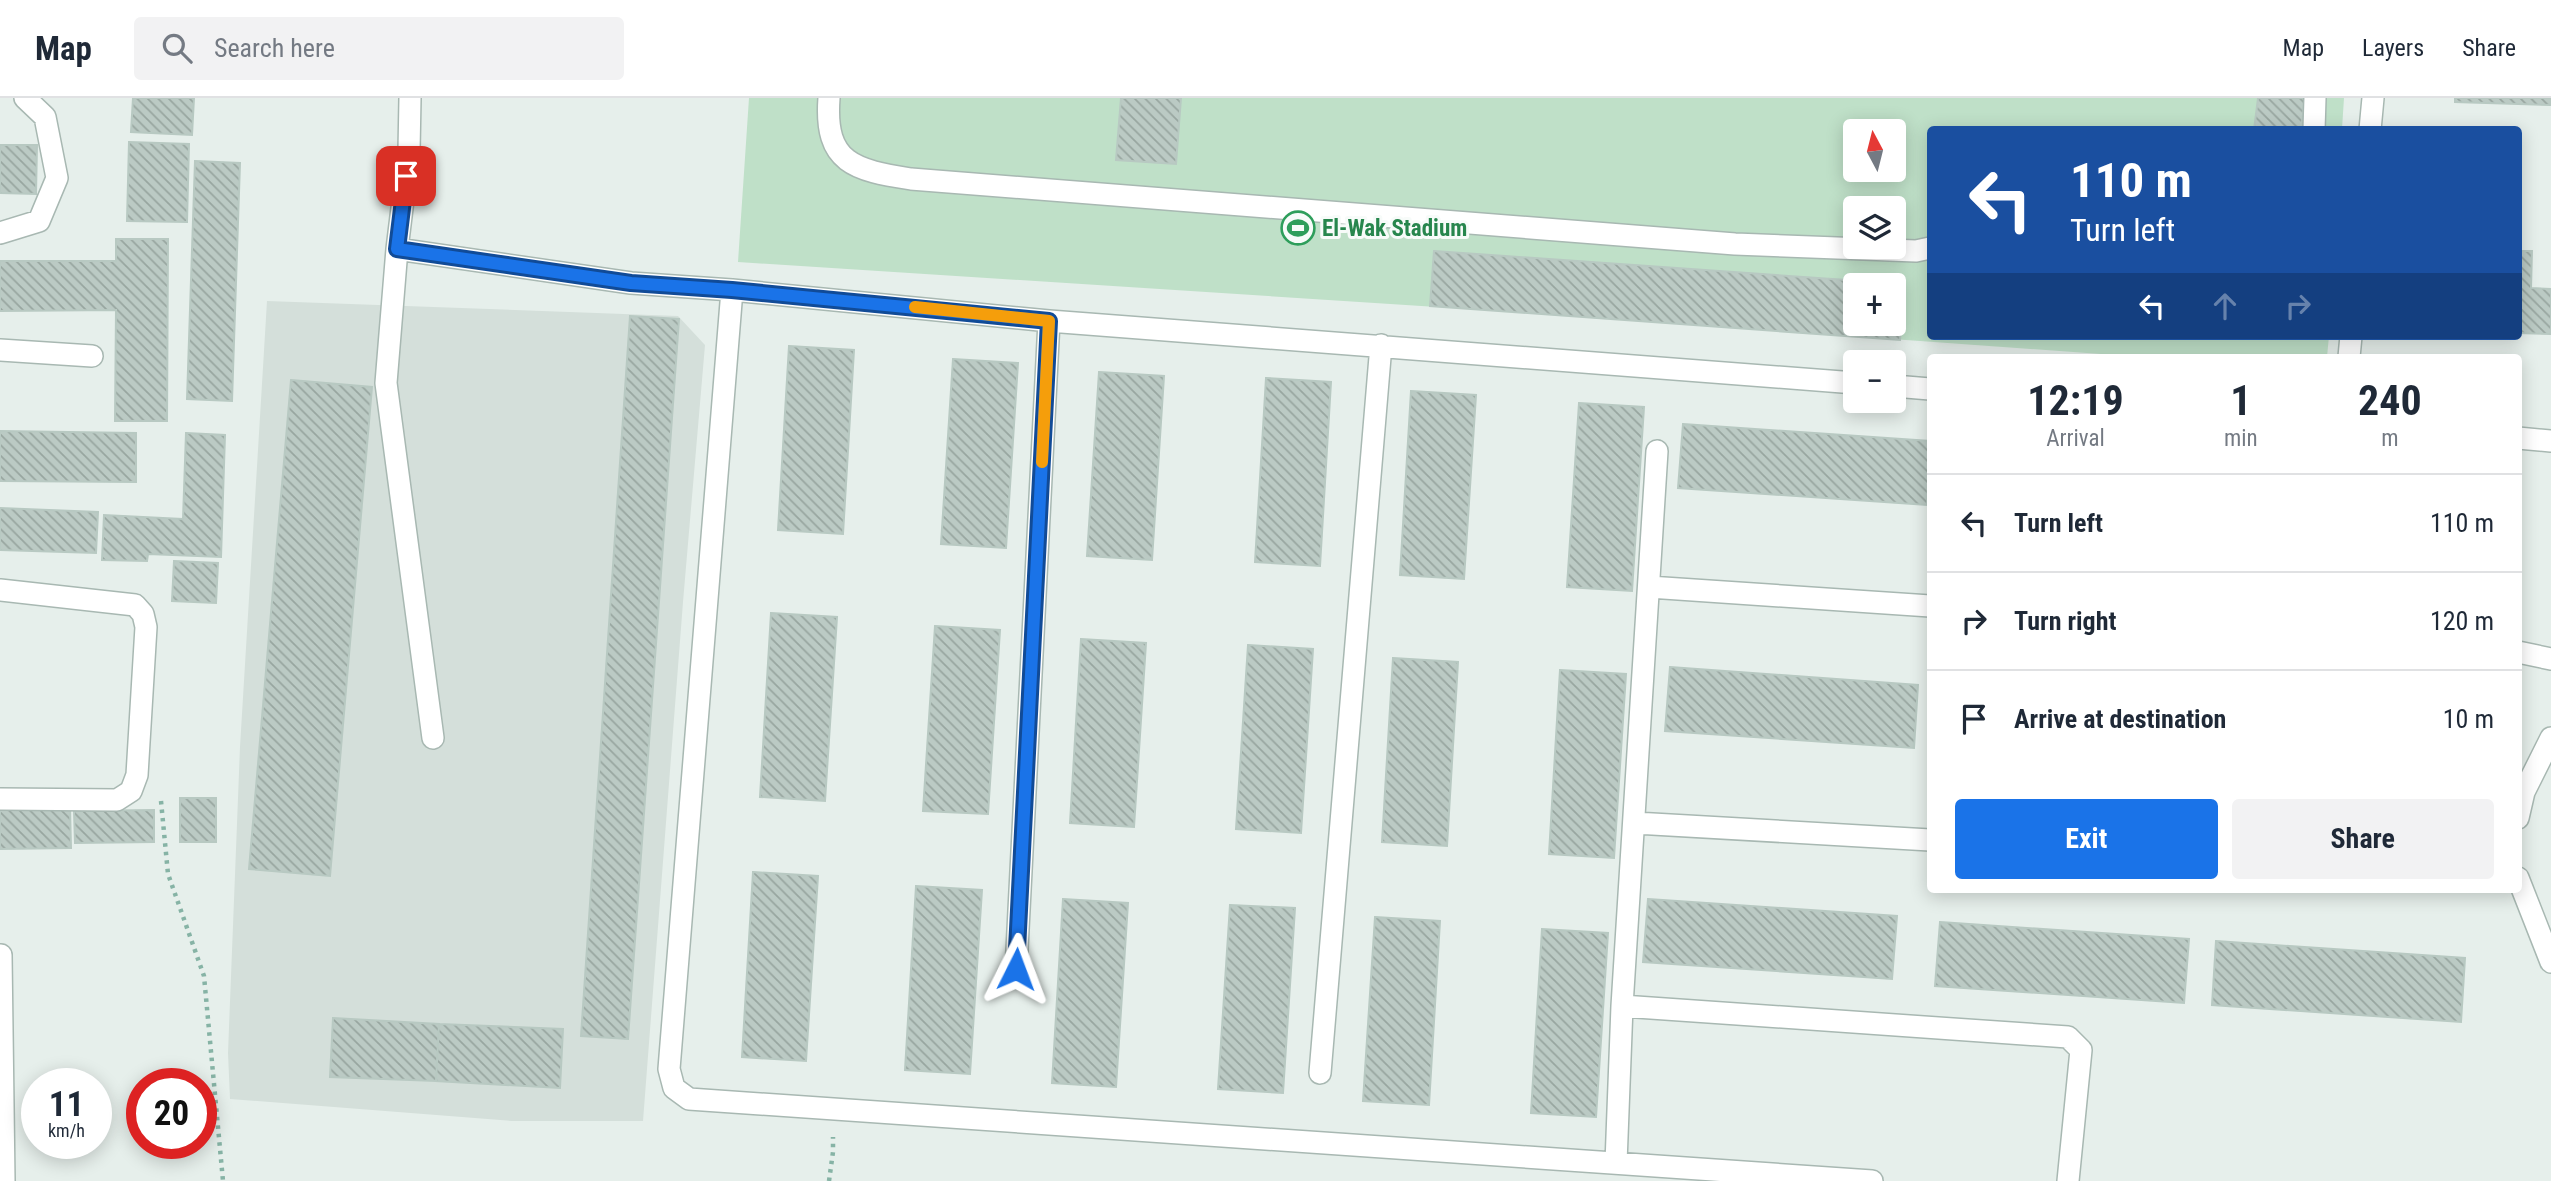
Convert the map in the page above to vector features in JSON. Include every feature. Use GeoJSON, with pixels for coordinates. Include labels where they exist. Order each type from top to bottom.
{"type":"FeatureCollection","features":[{"type":"Feature","properties":{"kind":"street"},"geometry":{"type":"LineString","coordinates":[[0,233],[39,221],[57,178],[45,117],[25,98]]}},
{"type":"Feature","properties":{"kind":"street"},"geometry":{"type":"LineString","coordinates":[[410,98],[410,151],[397,249],[386,383],[433,738]]}},
{"type":"Feature","properties":{"kind":"street"},"geometry":{"type":"LineString","coordinates":[[829,98],[830,134],[837,152],[850,163],[876,173],[911,179],[1735,244],[1916,251],[1927,249]]}},
{"type":"Feature","properties":{"kind":"street"},"geometry":{"type":"LineString","coordinates":[[2314,126],[2315,98]]}},
{"type":"Feature","properties":{"kind":"street"},"geometry":{"type":"LineString","coordinates":[[2370,126],[2372,98]]}},
{"type":"Feature","properties":{"kind":"street"},"geometry":{"type":"LineString","coordinates":[[397,249],[631,283],[732,290],[1049,321],[1843,382]]}},
{"type":"Feature","properties":{"kind":"street"},"geometry":{"type":"LineString","coordinates":[[732,290],[669,1069],[674,1088],[689,1100],[1872,1181]]}},
{"type":"Feature","properties":{"kind":"street"},"geometry":{"type":"LineString","coordinates":[[1016,969],[1049,321]]}},
{"type":"Feature","properties":{"kind":"street"},"geometry":{"type":"LineString","coordinates":[[1320,1073],[1381,345]]}},
{"type":"Feature","properties":{"kind":"street"},"geometry":{"type":"LineString","coordinates":[[0,351],[92,356]]}},
{"type":"Feature","properties":{"kind":"street"},"geometry":{"type":"LineString","coordinates":[[1906,387],[1927,389]]}},
{"type":"Feature","properties":{"kind":"street"},"geometry":{"type":"LineString","coordinates":[[2522,438],[2551,441]]}},
{"type":"Feature","properties":{"kind":"street"},"geometry":{"type":"LineString","coordinates":[[1616,1163],[1622,1006],[1657,451]]}},
{"type":"Feature","properties":{"kind":"street"},"geometry":{"type":"LineString","coordinates":[[1649,587],[1927,606]]}},
{"type":"Feature","properties":{"kind":"street"},"geometry":{"type":"LineString","coordinates":[[0,590],[135,605],[143,614],[146,627],[137,775],[131,791],[117,800],[0,799]]}},
{"type":"Feature","properties":{"kind":"street"},"geometry":{"type":"LineString","coordinates":[[2522,653],[2551,659]]}},
{"type":"Feature","properties":{"kind":"street"},"geometry":{"type":"LineString","coordinates":[[2522,801],[2551,738]]}},
{"type":"Feature","properties":{"kind":"street"},"geometry":{"type":"LineString","coordinates":[[1635,823],[1927,840]]}},
{"type":"Feature","properties":{"kind":"street"},"geometry":{"type":"LineString","coordinates":[[2522,888],[2551,962]]}},
{"type":"Feature","properties":{"kind":"street"},"geometry":{"type":"LineString","coordinates":[[1,955],[4,1181]]}},
{"type":"Feature","properties":{"kind":"street"},"geometry":{"type":"LineString","coordinates":[[1622,1006],[2068,1037],[2081,1050],[2068,1181]]}},
{"type":"Feature","properties":{"kind":"path"},"geometry":{"type":"LineString","coordinates":[[137,775],[160,795],[168,874],[204,976],[223,1181]]}},
{"type":"Feature","properties":{"kind":"path"},"geometry":{"type":"LineString","coordinates":[[829,1181],[833,1152],[832,1110]]}},
{"type":"Feature","properties":{"kind":"shaded area"},"geometry":{"type":"Polygon","coordinates":[[[267,301],[678,316],[705,345],[643,1121],[512,1121],[230,1099],[228,1053],[240,747],[267,301]]]}},
{"type":"Feature","properties":{"kind":"green space","name":"El-Wak Stadium"},"geometry":{"type":"Polygon","coordinates":[[[749,98],[2344,98],[2342,126],[1927,126],[1927,340],[2329,340],[2327,354],[2100,354],[1851,336],[1906,336],[1906,273],[1843,273],[1843,335],[738,262],[749,98]]]}},
{"type":"Feature","properties":{"kind":"building"},"geometry":{"type":"Polygon","coordinates":[[[133,98],[194,98],[192,135],[131,132],[133,98]]]}},
{"type":"Feature","properties":{"kind":"building"},"geometry":{"type":"Polygon","coordinates":[[[1121,98],[1181,98],[1176,164],[1116,160],[1121,98]]]}},
{"type":"Feature","properties":{"kind":"building"},"geometry":{"type":"Polygon","coordinates":[[[2258,98],[2305,98],[2302,126],[2254,126],[2258,98]]]}},
{"type":"Feature","properties":{"kind":"building"},"geometry":{"type":"Polygon","coordinates":[[[2455,98],[2551,98],[2551,105],[2455,102],[2455,98]]]}},
{"type":"Feature","properties":{"kind":"building"},"geometry":{"type":"Polygon","coordinates":[[[129,142],[189,144],[187,222],[127,221],[129,142]]]}},
{"type":"Feature","properties":{"kind":"building"},"geometry":{"type":"Polygon","coordinates":[[[0,145],[37,145],[36,194],[0,193],[0,145]]]}},
{"type":"Feature","properties":{"kind":"building"},"geometry":{"type":"Polygon","coordinates":[[[195,161],[240,163],[232,401],[187,399],[195,161]]]}},
{"type":"Feature","properties":{"kind":"building"},"geometry":{"type":"Polygon","coordinates":[[[116,239],[168,239],[167,421],[115,421],[116,310],[0,311],[0,261],[116,261],[116,239]]]}},
{"type":"Feature","properties":{"kind":"building"},"geometry":{"type":"Polygon","coordinates":[[[1434,251],[1843,280],[1843,336],[1430,306],[1434,251]]]}},
{"type":"Feature","properties":{"kind":"building"},"geometry":{"type":"Polygon","coordinates":[[[2522,251],[2532,251],[2531,288],[2551,289],[2551,334],[2522,333],[2522,251]]]}},
{"type":"Feature","properties":{"kind":"building"},"geometry":{"type":"Polygon","coordinates":[[[630,316],[679,319],[628,1039],[581,1036],[630,316]]]}},
{"type":"Feature","properties":{"kind":"building"},"geometry":{"type":"Polygon","coordinates":[[[1845,336],[1900,336],[1900,340],[1845,336]]]}},
{"type":"Feature","properties":{"kind":"building"},"geometry":{"type":"Polygon","coordinates":[[[789,346],[854,350],[843,534],[778,530],[789,346]]]}},
{"type":"Feature","properties":{"kind":"building"},"geometry":{"type":"Polygon","coordinates":[[[953,359],[1018,363],[1006,548],[941,544],[953,359]]]}},
{"type":"Feature","properties":{"kind":"building"},"geometry":{"type":"Polygon","coordinates":[[[1099,372],[1164,376],[1152,560],[1087,556],[1099,372]]]}},
{"type":"Feature","properties":{"kind":"building"},"geometry":{"type":"Polygon","coordinates":[[[1266,378],[1331,382],[1320,566],[1255,562],[1266,378]]]}},
{"type":"Feature","properties":{"kind":"building"},"geometry":{"type":"Polygon","coordinates":[[[291,380],[372,387],[330,876],[249,869],[291,380]]]}},
{"type":"Feature","properties":{"kind":"building"},"geometry":{"type":"Polygon","coordinates":[[[1411,391],[1476,395],[1464,579],[1400,575],[1411,391]]]}},
{"type":"Feature","properties":{"kind":"building"},"geometry":{"type":"Polygon","coordinates":[[[1579,403],[1644,407],[1632,591],[1567,587],[1579,403]]]}},
{"type":"Feature","properties":{"kind":"building"},"geometry":{"type":"Polygon","coordinates":[[[1683,424],[1927,441],[1927,505],[1678,488],[1683,424]]]}},
{"type":"Feature","properties":{"kind":"building"},"geometry":{"type":"Polygon","coordinates":[[[0,431],[136,433],[136,482],[0,481],[0,431]]]}},
{"type":"Feature","properties":{"kind":"building"},"geometry":{"type":"Polygon","coordinates":[[[186,433],[225,435],[221,557],[148,554],[147,561],[102,560],[104,515],[183,519],[186,433]]]}},
{"type":"Feature","properties":{"kind":"building"},"geometry":{"type":"Polygon","coordinates":[[[0,508],[98,512],[96,553],[0,550],[0,508]]]}},
{"type":"Feature","properties":{"kind":"building"},"geometry":{"type":"Polygon","coordinates":[[[174,561],[218,563],[216,603],[172,601],[174,561]]]}},
{"type":"Feature","properties":{"kind":"building"},"geometry":{"type":"Polygon","coordinates":[[[771,613],[837,617],[825,801],[760,797],[771,613]]]}},
{"type":"Feature","properties":{"kind":"building"},"geometry":{"type":"Polygon","coordinates":[[[935,626],[1000,630],[988,814],[923,811],[935,626]]]}},
{"type":"Feature","properties":{"kind":"building"},"geometry":{"type":"Polygon","coordinates":[[[1081,639],[1146,643],[1134,827],[1070,823],[1081,639]]]}},
{"type":"Feature","properties":{"kind":"building"},"geometry":{"type":"Polygon","coordinates":[[[1248,645],[1313,649],[1301,833],[1236,829],[1248,645]]]}},
{"type":"Feature","properties":{"kind":"building"},"geometry":{"type":"Polygon","coordinates":[[[1393,658],[1458,662],[1447,846],[1382,842],[1393,658]]]}},
{"type":"Feature","properties":{"kind":"building"},"geometry":{"type":"Polygon","coordinates":[[[1670,667],[1918,685],[1914,748],[1665,731],[1670,667]]]}},
{"type":"Feature","properties":{"kind":"building"},"geometry":{"type":"Polygon","coordinates":[[[1560,670],[1626,674],[1614,858],[1549,854],[1560,670]]]}},
{"type":"Feature","properties":{"kind":"building"},"geometry":{"type":"Polygon","coordinates":[[[180,798],[216,798],[216,842],[180,842],[180,798]]]}},
{"type":"Feature","properties":{"kind":"building"},"geometry":{"type":"Polygon","coordinates":[[[70,807],[71,848],[0,849],[0,808],[70,807]]]}},
{"type":"Feature","properties":{"kind":"building"},"geometry":{"type":"Polygon","coordinates":[[[154,810],[154,842],[75,843],[74,811],[154,810]]]}},
{"type":"Feature","properties":{"kind":"building"},"geometry":{"type":"Polygon","coordinates":[[[753,872],[818,876],[806,1061],[742,1057],[753,872]]]}},
{"type":"Feature","properties":{"kind":"building"},"geometry":{"type":"Polygon","coordinates":[[[916,886],[982,890],[970,1074],[905,1070],[916,886]]]}},
{"type":"Feature","properties":{"kind":"building"},"geometry":{"type":"Polygon","coordinates":[[[1063,899],[1128,903],[1116,1087],[1052,1083],[1063,899]]]}},
{"type":"Feature","properties":{"kind":"building"},"geometry":{"type":"Polygon","coordinates":[[[1648,899],[1897,916],[1892,979],[1643,962],[1648,899]]]}},
{"type":"Feature","properties":{"kind":"building"},"geometry":{"type":"Polygon","coordinates":[[[1230,905],[1295,908],[1283,1093],[1218,1089],[1230,905]]]}},
{"type":"Feature","properties":{"kind":"building"},"geometry":{"type":"Polygon","coordinates":[[[1375,917],[1440,921],[1429,1105],[1363,1101],[1375,917]]]}},
{"type":"Feature","properties":{"kind":"building"},"geometry":{"type":"Polygon","coordinates":[[[1940,922],[2189,939],[2184,1003],[1935,986],[1940,922]]]}},
{"type":"Feature","properties":{"kind":"building"},"geometry":{"type":"Polygon","coordinates":[[[1542,929],[1608,933],[1596,1117],[1531,1113],[1542,929]]]}},
{"type":"Feature","properties":{"kind":"building"},"geometry":{"type":"Polygon","coordinates":[[[2216,941],[2465,958],[2461,1022],[2212,1005],[2216,941]]]}},
{"type":"Feature","properties":{"kind":"building"},"geometry":{"type":"Polygon","coordinates":[[[333,1018],[439,1024],[436,1081],[330,1077],[333,1018]]]}},
{"type":"Feature","properties":{"kind":"building"},"geometry":{"type":"Polygon","coordinates":[[[439,1024],[563,1029],[560,1088],[436,1081],[439,1024]]]}},
{"type":"Feature","properties":{"kind":"slow traffic"},"geometry":{"type":"LineString","coordinates":[[915,307],[1049,321],[1042,462]]}},
{"type":"Feature","properties":{"kind":"place","name":"El-Wak Stadium"},"geometry":{"type":"Point","coordinates":[1298,228]}},
{"type":"Feature","properties":{"kind":"route"},"geometry":{"type":"LineString","coordinates":[[406,176],[397,249],[631,283],[732,290],[1049,321],[1016,969]]}}]}
